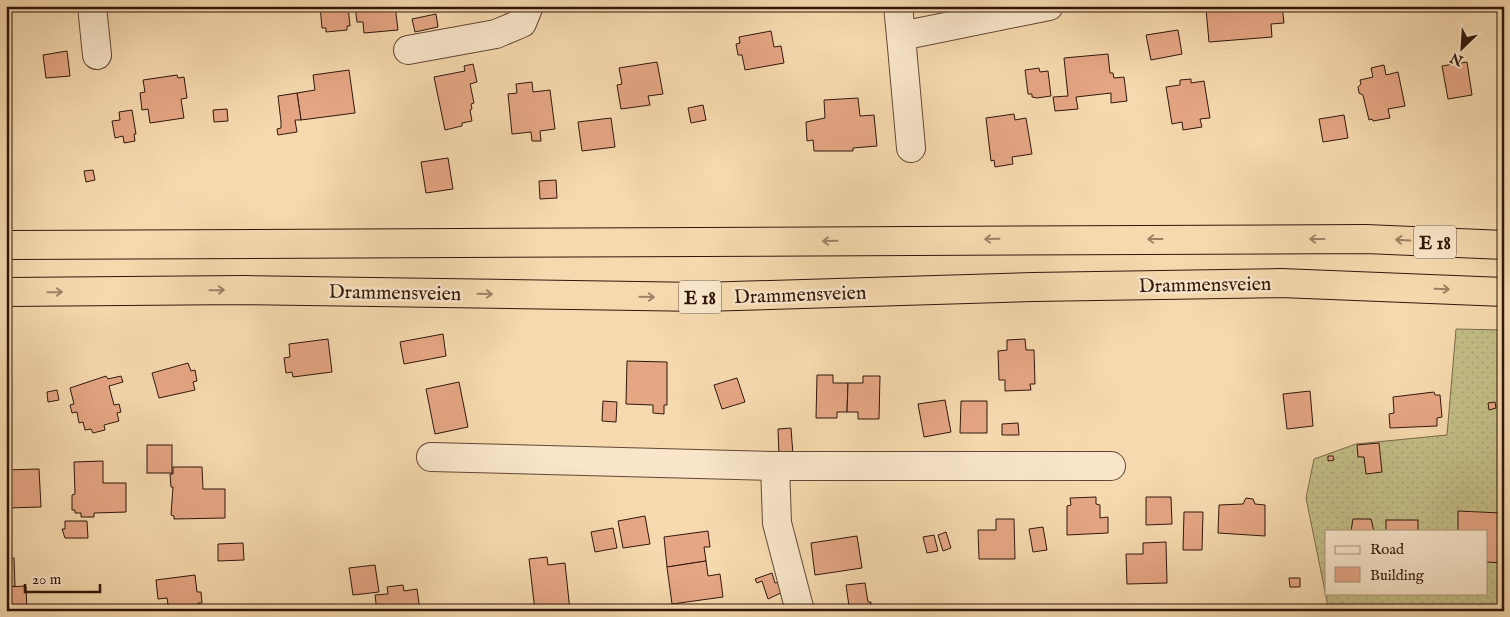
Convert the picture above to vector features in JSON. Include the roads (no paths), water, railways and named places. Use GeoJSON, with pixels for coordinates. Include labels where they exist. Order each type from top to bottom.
{"type":"FeatureCollection","features":[{"type":"Feature","properties":{"kind":"highway","name":"E 18"},"geometry":{"type":"LineString","coordinates":[[6,245],[1366,239],[1504,245]]}},
{"type":"Feature","properties":{"kind":"highway","name":"Drammensveien"},"geometry":{"type":"LineString","coordinates":[[6,292],[244,290],[702,297],[1033,287],[1281,283],[1504,292]]}},
{"type":"Feature","properties":{"kind":"lane"},"geometry":{"type":"LineString","coordinates":[[92,6],[97,55]]}},
{"type":"Feature","properties":{"kind":"lane"},"geometry":{"type":"LineString","coordinates":[[408,50],[496,34],[522,23],[529,6]]}},
{"type":"Feature","properties":{"kind":"lane"},"geometry":{"type":"LineString","coordinates":[[898,6],[911,148]]}},
{"type":"Feature","properties":{"kind":"lane"},"geometry":{"type":"LineString","coordinates":[[901,36],[1049,6]]}},
{"type":"Feature","properties":{"kind":"lane"},"geometry":{"type":"LineString","coordinates":[[431,457],[775,466],[1111,466]]}},
{"type":"Feature","properties":{"kind":"lane"},"geometry":{"type":"LineString","coordinates":[[775,466],[777,523],[800,611]]}}]}
